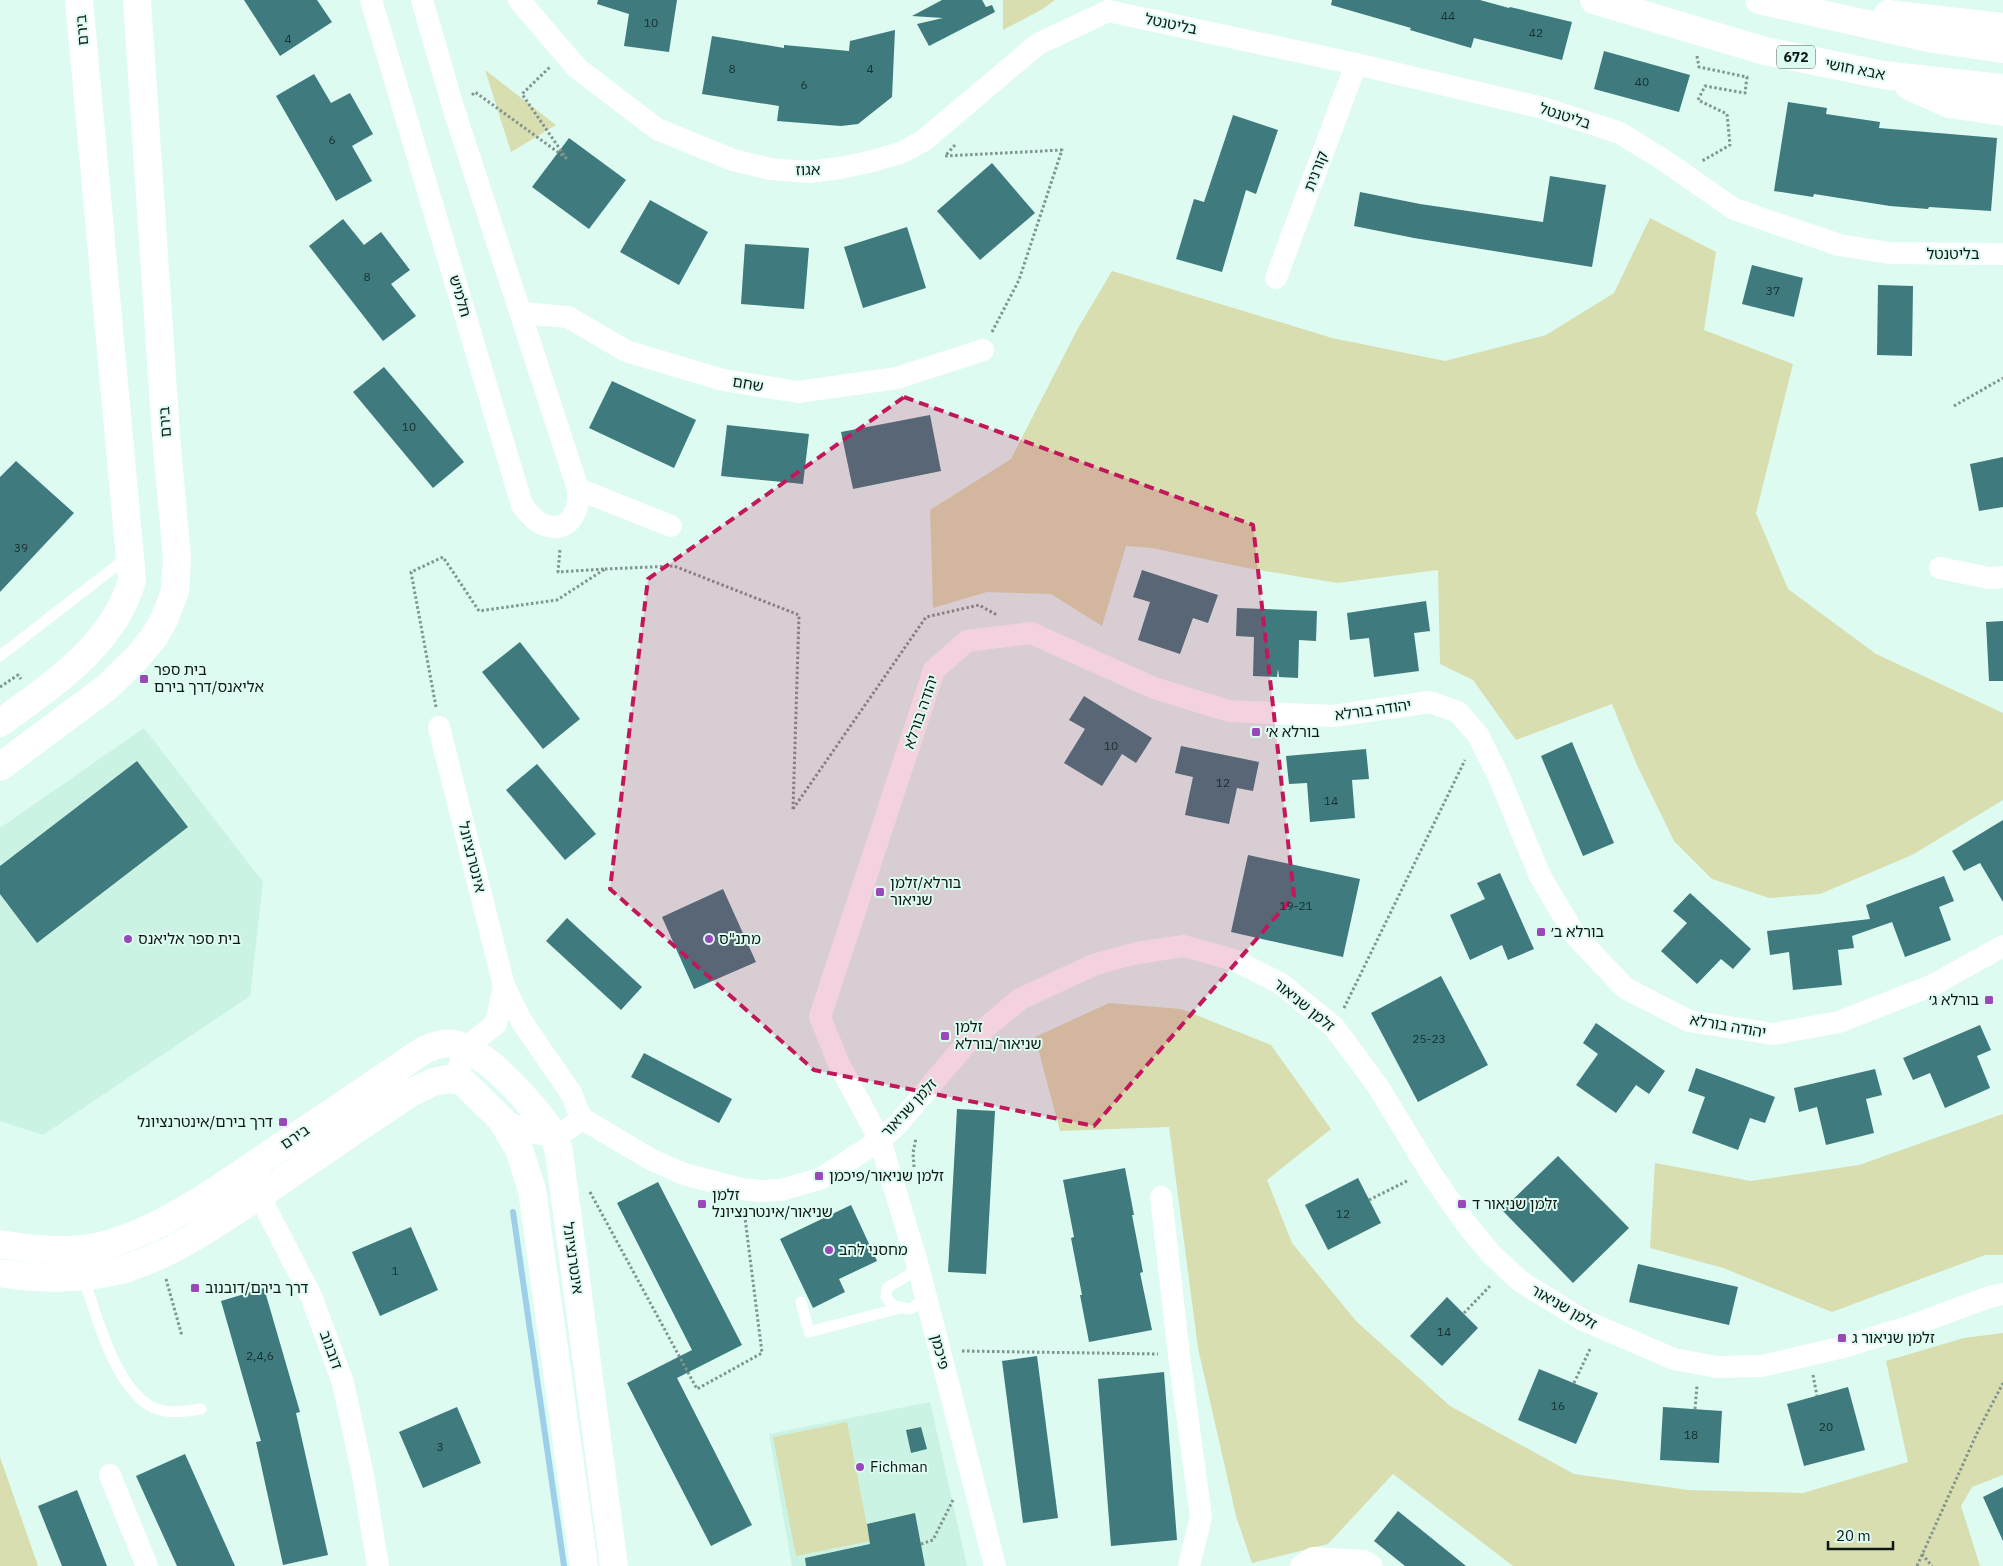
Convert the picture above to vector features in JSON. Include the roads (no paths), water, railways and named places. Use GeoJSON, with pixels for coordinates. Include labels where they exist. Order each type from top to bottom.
{"type":"FeatureCollection","features":[{"type":"Feature","properties":{"kind":"street","name":"בירם"},"geometry":{"type":"LineString","coordinates":[[0,723],[35,698],[87,655],[112,625],[127,597],[132,580],[79,0]]}},
{"type":"Feature","properties":{"kind":"street","name":"בירם"},"geometry":{"type":"LineString","coordinates":[[0,767],[106,688],[136,659],[154,637],[165,618],[175,591],[177,558],[166,436],[136,0]]}},
{"type":"Feature","properties":{"kind":"street","name":"חלמיש"},"geometry":{"type":"LineString","coordinates":[[371,0],[522,505],[532,517],[542,524],[554,527],[562,525],[571,520],[577,511],[579,501],[578,489]]}},
{"type":"Feature","properties":{"kind":"street"},"geometry":{"type":"LineString","coordinates":[[422,0],[454,110],[578,489],[671,526]]}},
{"type":"Feature","properties":{"kind":"street","name":"אגוז"},"geometry":{"type":"LineString","coordinates":[[520,0],[577,68],[657,129],[733,160],[770,169],[808,172],[869,162],[900,153],[923,142],[1038,44],[1108,5]]}},
{"type":"Feature","properties":{"kind":"street","name":"אבא חושי"},"geometry":{"type":"LineString","coordinates":[[1594,0],[1766,50],[1883,75],[2003,88]]}},
{"type":"Feature","properties":{"kind":"street"},"geometry":{"type":"LineString","coordinates":[[1759,0],[1932,39],[2003,48]]}},
{"type":"Feature","properties":{"kind":"street"},"geometry":{"type":"LineString","coordinates":[[1764,0],[2003,27]]}},
{"type":"Feature","properties":{"kind":"street","name":"בליטנטל"},"geometry":{"type":"LineString","coordinates":[[1108,5],[1542,108],[1620,134],[1699,184],[1734,209],[1839,245],[1890,253],[2003,254]]}},
{"type":"Feature","properties":{"kind":"street","name":"קורנית"},"geometry":{"type":"LineString","coordinates":[[1276,278],[1356,64]]}},
{"type":"Feature","properties":{"kind":"street"},"geometry":{"type":"LineString","coordinates":[[1883,75],[1950,104],[2003,112]]}},
{"type":"Feature","properties":{"kind":"street","name":"שחם"},"geometry":{"type":"LineString","coordinates":[[521,313],[568,317],[626,351],[723,380],[798,392],[897,378],[983,350]]}},
{"type":"Feature","properties":{"kind":"street"},"geometry":{"type":"LineString","coordinates":[[1940,568],[1989,578],[2003,577]]}},
{"type":"Feature","properties":{"kind":"street","name":"יהודה בורלא"},"geometry":{"type":"LineString","coordinates":[[880,1140],[839,1064],[820,1017],[934,670],[967,641],[1031,633],[1154,688],[1229,711],[1333,716],[1430,702],[1458,712],[1478,735],[1499,777],[1541,878],[1575,936],[1625,988],[1688,1021],[1773,1034],[1839,1022],[1933,985],[2003,946]]}},
{"type":"Feature","properties":{"kind":"street","name":"אינטרנציונל"},"geometry":{"type":"LineString","coordinates":[[439,728],[504,986],[522,1022],[571,1093],[581,1118]]}},
{"type":"Feature","properties":{"kind":"street","name":"זלמן שניאור"},"geometry":{"type":"LineString","coordinates":[[581,1118],[652,1160],[684,1174],[741,1189],[760,1191],[781,1190],[822,1178],[880,1140],[898,1125],[965,1045],[1020,1000],[1096,964],[1137,953],[1184,946],[1234,960],[1280,983],[1334,1027],[1376,1085],[1442,1189],[1467,1225],[1491,1254],[1520,1281],[1582,1320],[1674,1359],[1717,1366],[1762,1366],[1843,1347],[1908,1327],[1988,1297],[2003,1294]]}},
{"type":"Feature","properties":{"kind":"street","name":"אינטרנציונל"},"geometry":{"type":"LineString","coordinates":[[496,1024],[504,986]]}},
{"type":"Feature","properties":{"kind":"street"},"geometry":{"type":"LineString","coordinates":[[462,1081],[460,1064],[466,1048],[496,1024],[514,1020],[522,1022]]}},
{"type":"Feature","properties":{"kind":"street","name":"בירם"},"geometry":{"type":"LineString","coordinates":[[0,1244],[27,1248],[72,1249],[108,1244],[151,1228],[197,1203],[424,1050],[440,1044],[452,1044],[466,1048],[486,1060],[501,1073],[554,1136]]}},
{"type":"Feature","properties":{"kind":"street","name":"בירם"},"geometry":{"type":"LineString","coordinates":[[0,1273],[26,1277],[83,1277],[117,1271],[159,1257],[209,1229],[412,1092],[433,1082],[448,1079],[462,1081]]}},
{"type":"Feature","properties":{"kind":"street","name":"אינטרנציונל"},"geometry":{"type":"LineString","coordinates":[[462,1081],[501,1119],[519,1149],[532,1190],[584,1566]]}},
{"type":"Feature","properties":{"kind":"street"},"geometry":{"type":"LineString","coordinates":[[501,1119],[532,1132],[554,1136],[572,1128],[581,1118]]}},
{"type":"Feature","properties":{"kind":"street","name":"אינטרנציונל"},"geometry":{"type":"LineString","coordinates":[[554,1136],[559,1152],[614,1566]]}},
{"type":"Feature","properties":{"kind":"street","name":"פיכמן"},"geometry":{"type":"LineString","coordinates":[[880,1140],[918,1266],[995,1566]]}},
{"type":"Feature","properties":{"kind":"street"},"geometry":{"type":"LineString","coordinates":[[259,1195],[258,1182],[262,1166],[275,1150]]}},
{"type":"Feature","properties":{"kind":"street","name":"דובנוב"},"geometry":{"type":"LineString","coordinates":[[259,1195],[312,1298],[343,1383],[363,1475],[378,1566]]}},
{"type":"Feature","properties":{"kind":"street"},"geometry":{"type":"LineString","coordinates":[[1161,1197],[1200,1517],[1189,1566]]}},
{"type":"Feature","properties":{"kind":"street"},"geometry":{"type":"LineString","coordinates":[[110,1475],[147,1566]]}},
{"type":"Feature","properties":{"kind":"street"},"geometry":{"type":"LineString","coordinates":[[1301,1566],[1313,1558],[1364,1561],[1372,1566]]}},
{"type":"Feature","properties":{"kind":"lane"},"geometry":{"type":"LineString","coordinates":[[0,656],[131,555]]}},
{"type":"Feature","properties":{"kind":"lane"},"geometry":{"type":"LineString","coordinates":[[918,1266],[910,1276],[899,1280],[887,1288],[886,1298],[893,1306],[910,1309],[919,1302],[924,1290]]}},
{"type":"Feature","properties":{"kind":"lane"},"geometry":{"type":"LineString","coordinates":[[83,1277],[114,1361],[130,1389],[152,1408],[173,1412],[201,1409]]}},
{"type":"Feature","properties":{"kind":"lane"},"geometry":{"type":"LineString","coordinates":[[801,1302],[810,1332],[900,1308]]}},
{"type":"Feature","properties":{"kind":"waterway"},"geometry":{"type":"LineString","coordinates":[[513,1212],[564,1566]]}},
{"type":"Feature","properties":{"kind":"place","name":"בית ספר אליאנס/דרך בירם"},"geometry":{"type":"Point","coordinates":[144,679]}},
{"type":"Feature","properties":{"kind":"place","name":"בורלא א׳"},"geometry":{"type":"Point","coordinates":[1256,732]}},
{"type":"Feature","properties":{"kind":"place","name":"בורלא/זלמן שניאור"},"geometry":{"type":"Point","coordinates":[880,892]}},
{"type":"Feature","properties":{"kind":"place","name":"בורלא ב׳"},"geometry":{"type":"Point","coordinates":[1541,932]}},
{"type":"Feature","properties":{"kind":"place","name":"בית ספר אליאנס"},"geometry":{"type":"Point","coordinates":[128,939]}},
{"type":"Feature","properties":{"kind":"place","name":"מתנ\"ס"},"geometry":{"type":"Point","coordinates":[709,939]}},
{"type":"Feature","properties":{"kind":"place","name":"בורלא ג׳"},"geometry":{"type":"Point","coordinates":[1989,1000]}},
{"type":"Feature","properties":{"kind":"place","name":"זלמן שניאור/בורלא"},"geometry":{"type":"Point","coordinates":[945,1036]}},
{"type":"Feature","properties":{"kind":"place","name":"דרך בירם/אינטרנציונל"},"geometry":{"type":"Point","coordinates":[283,1122]}},
{"type":"Feature","properties":{"kind":"place","name":"זלמן שניאור/פיכמן"},"geometry":{"type":"Point","coordinates":[819,1176]}},
{"type":"Feature","properties":{"kind":"place","name":"זלמן שניאור/אינטרנציונל"},"geometry":{"type":"Point","coordinates":[702,1204]}},
{"type":"Feature","properties":{"kind":"place","name":"זלמן שניאור ד"},"geometry":{"type":"Point","coordinates":[1462,1204]}},
{"type":"Feature","properties":{"kind":"place","name":"מחסני להב"},"geometry":{"type":"Point","coordinates":[829,1250]}},
{"type":"Feature","properties":{"kind":"place","name":"דרך בירם/דובנוב"},"geometry":{"type":"Point","coordinates":[195,1288]}},
{"type":"Feature","properties":{"kind":"place","name":"זלמן שניאור ג"},"geometry":{"type":"Point","coordinates":[1842,1338]}},
{"type":"Feature","properties":{"kind":"place","name":"Fichman"},"geometry":{"type":"Point","coordinates":[860,1467]}}]}
